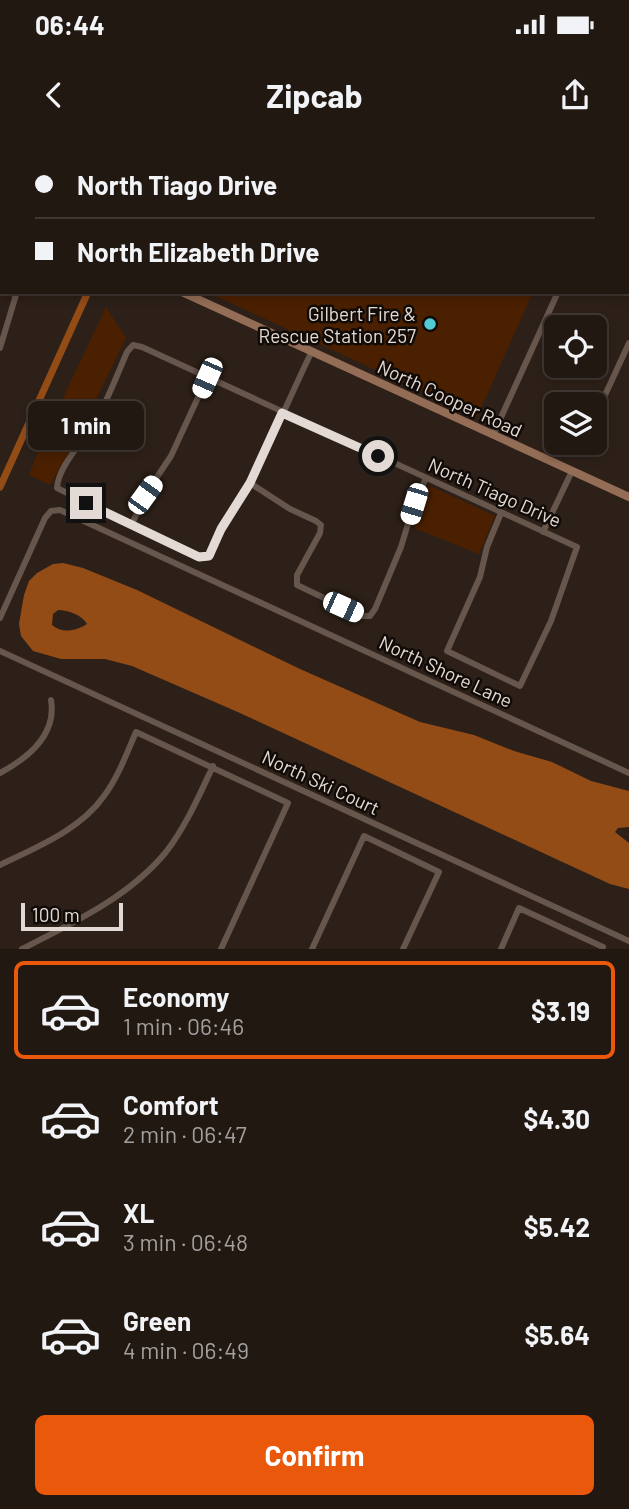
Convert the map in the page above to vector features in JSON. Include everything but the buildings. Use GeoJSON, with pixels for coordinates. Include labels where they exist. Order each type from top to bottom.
{"type":"FeatureCollection","features":[{"type":"Feature","properties":{"kind":"main road","name":"North Cooper Road"},"geometry":{"type":"LineString","coordinates":[[186,294],[629,497]]}},
{"type":"Feature","properties":{"kind":"street"},"geometry":{"type":"LineString","coordinates":[[0,348],[13,294]]}},
{"type":"Feature","properties":{"kind":"street"},"geometry":{"type":"LineString","coordinates":[[493,435],[557,294]]}},
{"type":"Feature","properties":{"kind":"street"},"geometry":{"type":"LineString","coordinates":[[606,392],[629,343]]}},
{"type":"Feature","properties":{"kind":"street","name":"North Tiago Drive"},"geometry":{"type":"LineString","coordinates":[[132,524],[57,488],[57,483],[95,421],[127,352],[133,345],[577,547],[551,621],[520,686],[447,652],[480,576],[487,547],[501,513]]}},
{"type":"Feature","properties":{"kind":"street"},"geometry":{"type":"LineString","coordinates":[[207,378],[171,456],[145,495],[132,524],[199,557],[209,556],[221,529],[250,483],[312,351]]}},
{"type":"Feature","properties":{"kind":"street"},"geometry":{"type":"LineString","coordinates":[[544,532],[572,471]]}},
{"type":"Feature","properties":{"kind":"street"},"geometry":{"type":"LineString","coordinates":[[250,483],[289,509],[321,525],[320,533],[297,575],[297,585],[362,616],[370,616],[401,547],[425,478]]}},
{"type":"Feature","properties":{"kind":"street","name":"North Shore Lane"},"geometry":{"type":"LineString","coordinates":[[0,618],[48,514],[55,510],[66,512],[629,772]]}},
{"type":"Feature","properties":{"kind":"street","name":"North Ski Court"},"geometry":{"type":"LineString","coordinates":[[0,651],[629,942]]}},
{"type":"Feature","properties":{"kind":"street"},"geometry":{"type":"LineString","coordinates":[[0,773],[24,760],[38,745],[53,712],[51,700]]}},
{"type":"Feature","properties":{"kind":"street"},"geometry":{"type":"LineString","coordinates":[[0,865],[50,840],[86,817],[104,796],[136,732],[288,803],[221,949]]}},
{"type":"Feature","properties":{"kind":"street"},"geometry":{"type":"LineString","coordinates":[[22,949],[111,900],[138,881],[166,852],[186,822],[213,766]]}},
{"type":"Feature","properties":{"kind":"street"},"geometry":{"type":"LineString","coordinates":[[312,949],[363,836],[439,872],[403,949]]}},
{"type":"Feature","properties":{"kind":"street"},"geometry":{"type":"LineString","coordinates":[[501,949],[519,908],[602,948]]}},
{"type":"Feature","properties":{"kind":"shaded area"},"geometry":{"type":"Polygon","coordinates":[[[211,294],[532,294],[477,417],[211,294]]]}},
{"type":"Feature","properties":{"kind":"shaded area"},"geometry":{"type":"Polygon","coordinates":[[[106,307],[126,338],[80,432],[50,485],[29,475],[106,307]]]}},
{"type":"Feature","properties":{"kind":"shaded area"},"geometry":{"type":"Polygon","coordinates":[[[428,485],[495,516],[479,554],[414,528],[428,485]]]}},
{"type":"Feature","properties":{"kind":"shaded area"},"geometry":{"type":"Polygon","coordinates":[[[63,563],[83,568],[137,590],[300,669],[420,722],[474,735],[552,762],[591,781],[629,791],[629,827],[618,828],[615,832],[629,843],[629,889],[610,884],[132,666],[105,659],[61,659],[33,651],[21,636],[19,624],[24,595],[29,581],[53,564],[63,563]],[[58,610],[53,614],[52,625],[60,630],[87,624],[70,612],[58,610]]]}},
{"type":"Feature","properties":{"kind":"waterway"},"geometry":{"type":"LineString","coordinates":[[0,487],[87,294]]}},
{"type":"Feature","properties":{"kind":"place","name":"Gilbert Fire & Rescue Station 257"},"geometry":{"type":"Point","coordinates":[430,324]}},
{"type":"Feature","properties":{"kind":"route"},"geometry":{"type":"LineString","coordinates":[[86,503],[199,557],[209,556],[221,529],[250,483],[282,413],[378,456]]}}]}
